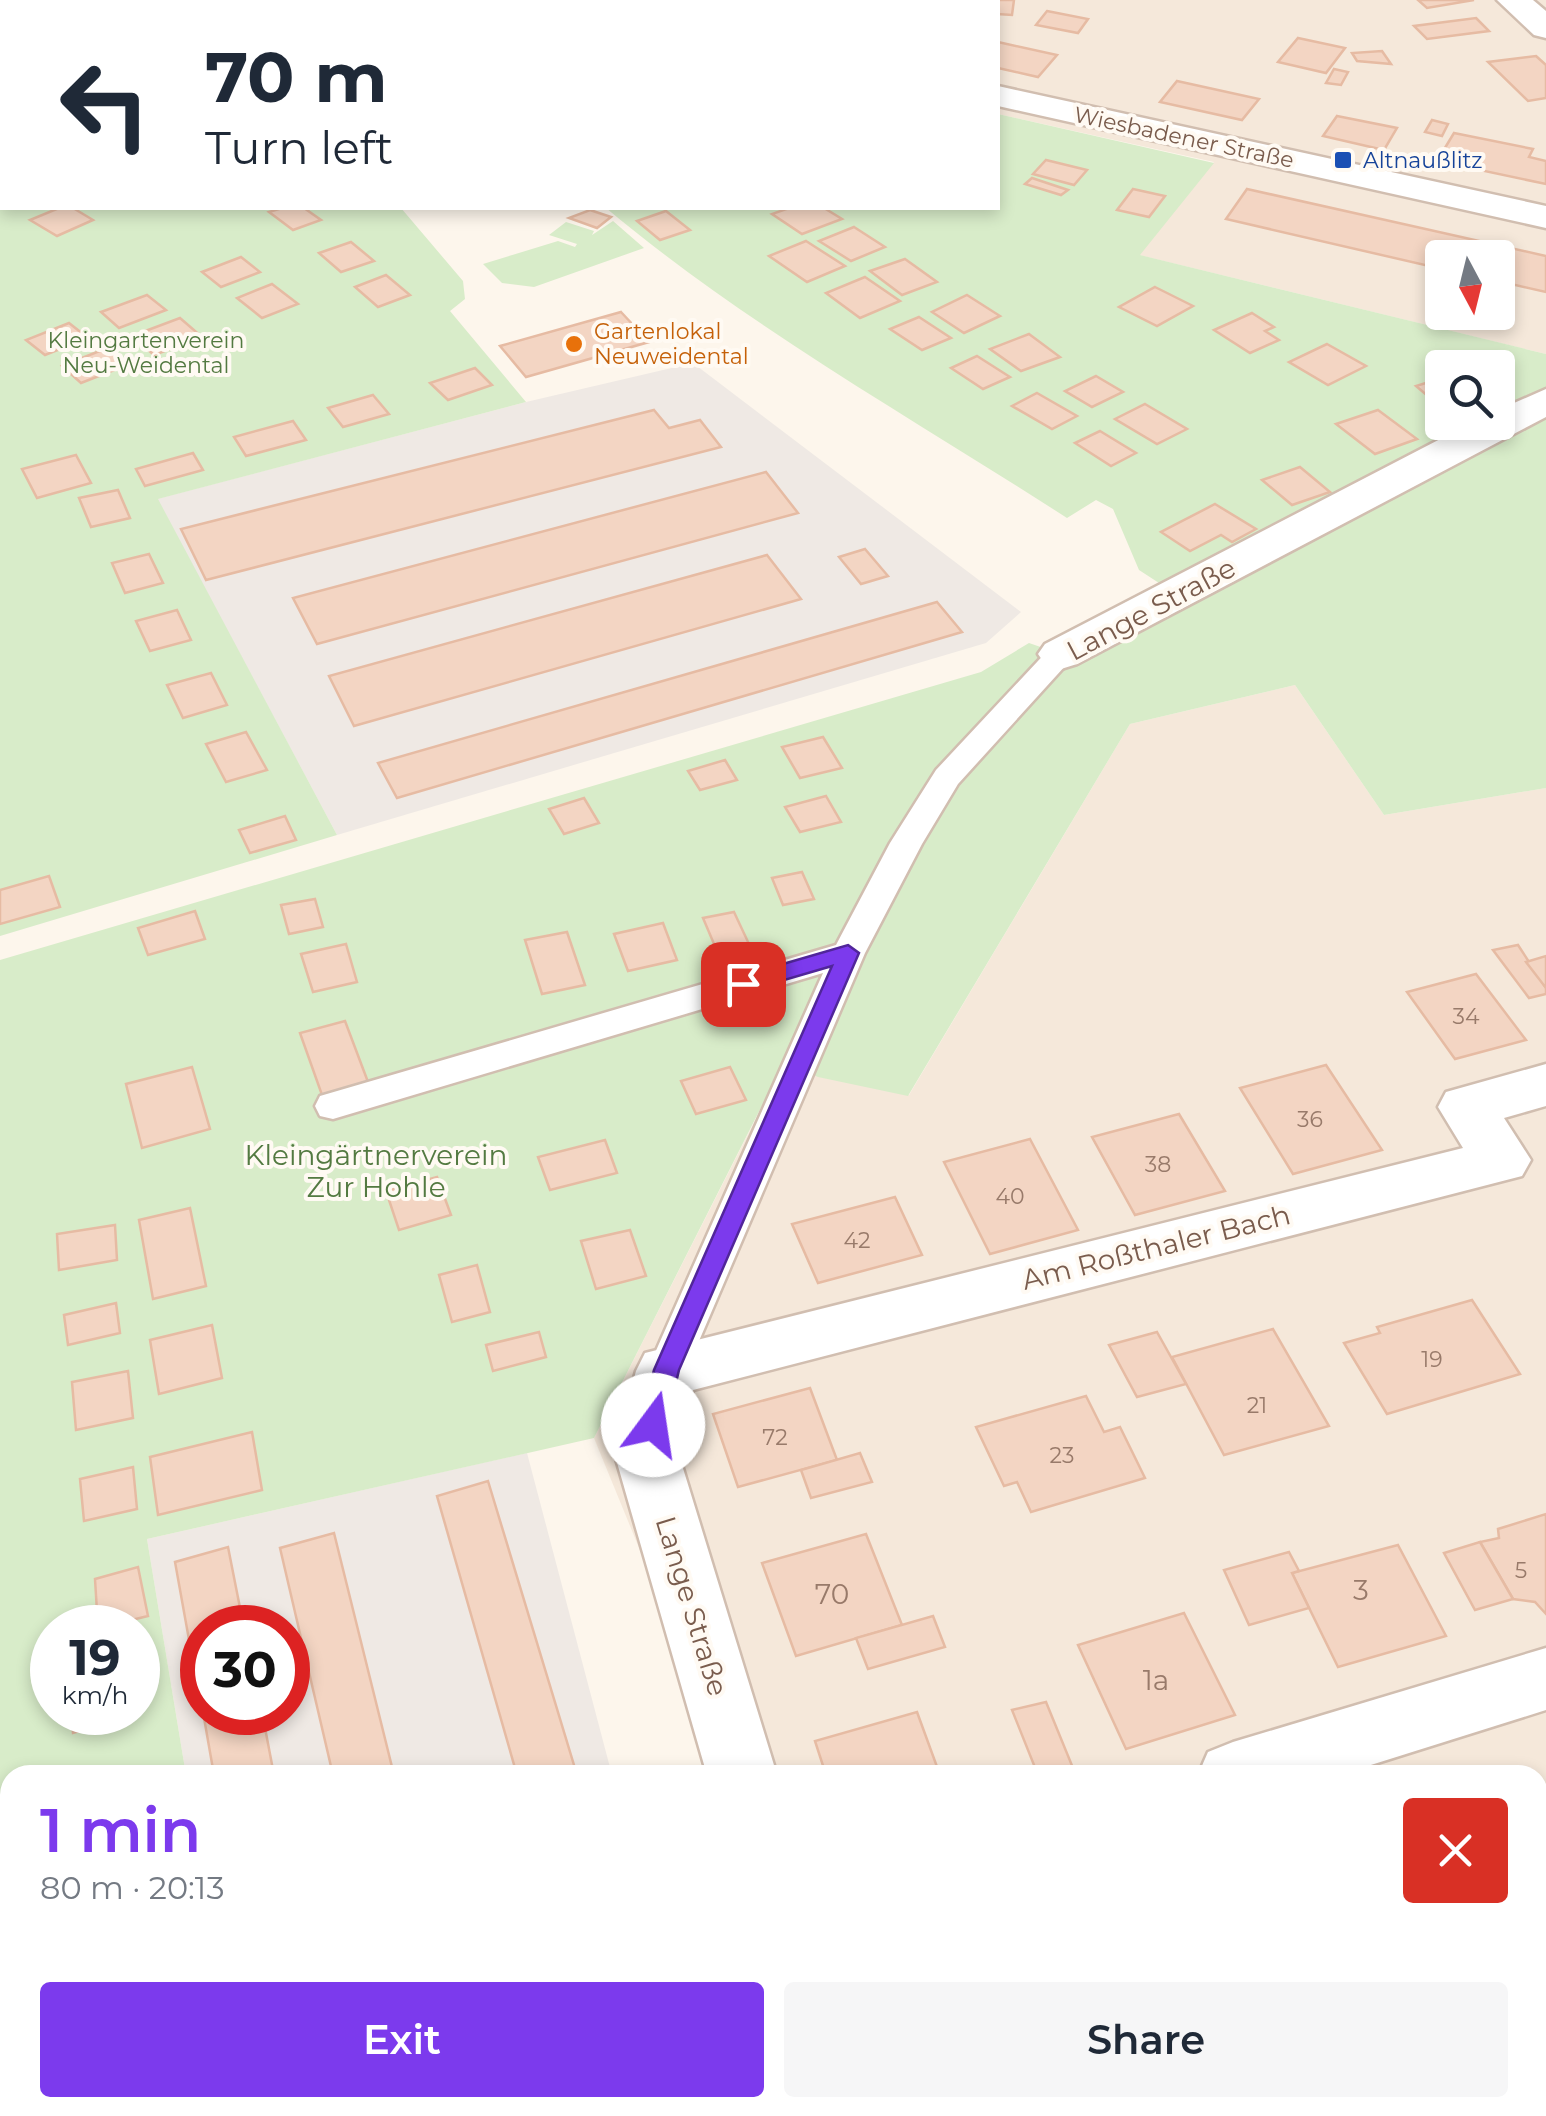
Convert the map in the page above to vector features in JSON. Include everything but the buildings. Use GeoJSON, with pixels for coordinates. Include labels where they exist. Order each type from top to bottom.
{"type":"FeatureCollection","features":[{"type":"Feature","properties":{"kind":"street"},"geometry":{"type":"LineString","coordinates":[[1513,0],[1546,28]]}},
{"type":"Feature","properties":{"kind":"street","name":"Wiesbadener Straße"},"geometry":{"type":"LineString","coordinates":[[1000,96],[1546,216]]}},
{"type":"Feature","properties":{"kind":"street","name":"Lange Straße"},"geometry":{"type":"LineString","coordinates":[[1061,654],[1546,402]]}},
{"type":"Feature","properties":{"kind":"street","name":"Am Roßthaler Bach"},"geometry":{"type":"LineString","coordinates":[[667,1370],[1502,1160],[1466,1107],[1546,1085]]}},
{"type":"Feature","properties":{"kind":"street","name":"Lange Straße"},"geometry":{"type":"LineString","coordinates":[[667,1370],[646,1452],[739,1765]]}},
{"type":"Feature","properties":{"kind":"street"},"geometry":{"type":"LineString","coordinates":[[1265,1765],[1546,1679]]}},
{"type":"Feature","properties":{"kind":"lane","name":"Lange Straße"},"geometry":{"type":"LineString","coordinates":[[667,1370],[848,953],[906,843],[946,777],[1061,654]]}},
{"type":"Feature","properties":{"kind":"lane"},"geometry":{"type":"LineString","coordinates":[[333,1106],[848,953]]}},
{"type":"Feature","properties":{"kind":"shaded area"},"geometry":{"type":"Polygon","coordinates":[[[1000,0],[1546,0],[1546,354],[1447,330],[1515,330],[1515,240],[1425,240],[1425,325],[1139,255],[1214,162],[1000,114],[1000,0]]]}},
{"type":"Feature","properties":{"kind":"shaded area"},"geometry":{"type":"Polygon","coordinates":[[[693,363],[1021,612],[986,643],[337,835],[157,499],[526,402],[693,363]]]}},
{"type":"Feature","properties":{"kind":"shaded area"},"geometry":{"type":"Polygon","coordinates":[[[1295,685],[1384,815],[1546,788],[1546,1765],[728,1765],[594,1438],[785,1061],[909,1095],[1130,724],[1295,685]]]}},
{"type":"Feature","properties":{"kind":"shaded area"},"geometry":{"type":"Polygon","coordinates":[[[527,1453],[609,1765],[184,1765],[147,1539],[527,1453]]]}},
{"type":"Feature","properties":{"kind":"green space","name":"Kleingärtnerverein Zur Hohle"},"geometry":{"type":"Polygon","coordinates":[[[1000,114],[1214,163],[1140,255],[1425,324],[1425,330],[1448,330],[1546,354],[1546,788],[1384,815],[1295,685],[1130,724],[908,1096],[818,1077],[784,1062],[594,1438],[147,1539],[158,1605],[30,1605],[30,1735],[160,1735],[160,1618],[184,1765],[0,1765],[0,960],[981,672],[1029,643],[1061,654],[1176,594],[1139,570],[1113,509],[1096,500],[1067,518],[831,370],[716,292],[609,210],[1000,210],[1000,114]]]}},
{"type":"Feature","properties":{"kind":"green space","name":"Kleingartenverein Neu-Weidental"},"geometry":{"type":"Polygon","coordinates":[[[0,210],[403,210],[463,281],[465,299],[450,311],[526,402],[158,499],[337,835],[0,936],[0,210]]]}},
{"type":"Feature","properties":{"kind":"green space"},"geometry":{"type":"Polygon","coordinates":[[[613,221],[644,248],[534,287],[502,283],[483,264],[558,241],[575,247],[577,244],[549,235],[566,222],[594,231],[592,235],[613,221]]]}},
{"type":"Feature","properties":{"kind":"place","name":"Altnaußlitz"},"geometry":{"type":"Point","coordinates":[1343,160]}},
{"type":"Feature","properties":{"kind":"place","name":"Gartenlokal Neuweidental"},"geometry":{"type":"Point","coordinates":[574,344]}},
{"type":"Feature","properties":{"kind":"route"},"geometry":{"type":"LineString","coordinates":[[653,1425],[667,1370],[848,953],[743,984]]}}]}
